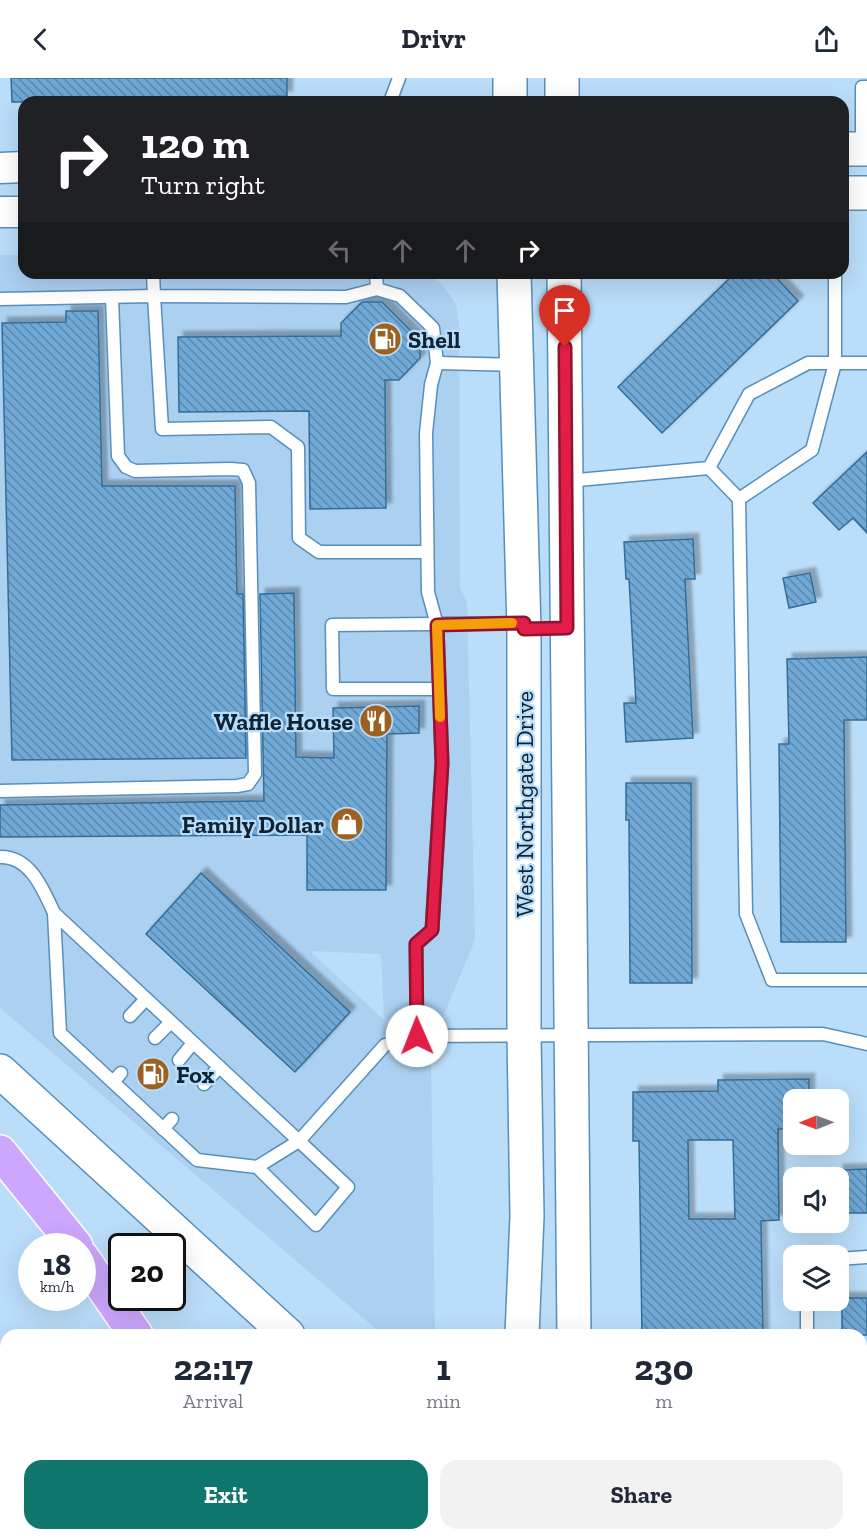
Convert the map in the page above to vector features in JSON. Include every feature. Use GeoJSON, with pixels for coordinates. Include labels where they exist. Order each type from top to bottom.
{"type":"FeatureCollection","features":[{"type":"Feature","properties":{"kind":"highway"},"geometry":{"type":"LineString","coordinates":[[0,1152],[65,1233]]}},
{"type":"Feature","properties":{"kind":"highway"},"geometry":{"type":"LineString","coordinates":[[96,1277],[132,1329]]}},
{"type":"Feature","properties":{"kind":"main road"},"geometry":{"type":"LineString","coordinates":[[510,78],[510,96]]}},
{"type":"Feature","properties":{"kind":"main road"},"geometry":{"type":"LineString","coordinates":[[562,78],[562,96]]}},
{"type":"Feature","properties":{"kind":"main road"},"geometry":{"type":"LineString","coordinates":[[849,193],[867,193]]}},
{"type":"Feature","properties":{"kind":"main road"},"geometry":{"type":"LineString","coordinates":[[497,279],[514,312]]}},
{"type":"Feature","properties":{"kind":"main road","name":"West Northgate Drive"},"geometry":{"type":"LineString","coordinates":[[513,279],[524,626],[524,1036],[527,1216],[522,1329]]}},
{"type":"Feature","properties":{"kind":"main road","name":"West Northgate Drive"},"geometry":{"type":"LineString","coordinates":[[564,288],[574,1329]]}},
{"type":"Feature","properties":{"kind":"main road"},"geometry":{"type":"LineString","coordinates":[[524,626],[567,628]]}},
{"type":"Feature","properties":{"kind":"main road"},"geometry":{"type":"LineString","coordinates":[[0,1071],[281,1329]]}},
{"type":"Feature","properties":{"kind":"street"},"geometry":{"type":"LineString","coordinates":[[0,168],[18,167]]}},
{"type":"Feature","properties":{"kind":"street"},"geometry":{"type":"LineString","coordinates":[[0,213],[18,212]]}},
{"type":"Feature","properties":{"kind":"lane"},"geometry":{"type":"LineString","coordinates":[[392,96],[399,78]]}},
{"type":"Feature","properties":{"kind":"lane"},"geometry":{"type":"LineString","coordinates":[[857,149],[864,84]]}},
{"type":"Feature","properties":{"kind":"lane"},"geometry":{"type":"LineString","coordinates":[[153,279],[162,429],[271,427],[298,447],[299,538],[319,552],[428,552]]}},
{"type":"Feature","properties":{"kind":"lane"},"geometry":{"type":"LineString","coordinates":[[376,279],[377,289]]}},
{"type":"Feature","properties":{"kind":"lane"},"geometry":{"type":"LineString","coordinates":[[739,500],[812,450],[835,363],[835,279]]}},
{"type":"Feature","properties":{"kind":"lane"},"geometry":{"type":"LineString","coordinates":[[0,299],[154,296],[346,297],[377,289],[400,296],[433,328],[437,363],[430,385],[426,433],[428,592],[437,625],[442,763],[432,930],[416,944],[417,1036]]}},
{"type":"Feature","properties":{"kind":"lane"},"geometry":{"type":"LineString","coordinates":[[0,791],[237,786],[248,784],[255,774],[249,483],[243,470],[135,471],[126,467],[118,456],[112,297]]}},
{"type":"Feature","properties":{"kind":"lane"},"geometry":{"type":"LineString","coordinates":[[437,363],[516,365]]}},
{"type":"Feature","properties":{"kind":"lane"},"geometry":{"type":"LineString","coordinates":[[709,468],[749,394],[808,363],[867,363]]}},
{"type":"Feature","properties":{"kind":"lane"},"geometry":{"type":"LineString","coordinates":[[566,481],[709,468]]}},
{"type":"Feature","properties":{"kind":"lane"},"geometry":{"type":"LineString","coordinates":[[709,468],[739,500],[746,914],[772,980],[867,980]]}},
{"type":"Feature","properties":{"kind":"lane"},"geometry":{"type":"LineString","coordinates":[[439,689],[333,689],[332,625],[524,626]]}},
{"type":"Feature","properties":{"kind":"lane"},"geometry":{"type":"LineString","coordinates":[[0,857],[12,856],[27,868],[43,888],[54,913],[60,1033],[93,1056],[168,1124],[197,1160],[257,1167],[316,1225],[348,1187],[54,913]]}},
{"type":"Feature","properties":{"kind":"lane"},"geometry":{"type":"LineString","coordinates":[[130,1016],[146,999]]}},
{"type":"Feature","properties":{"kind":"lane"},"geometry":{"type":"LineString","coordinates":[[155,1038],[171,1022]]}},
{"type":"Feature","properties":{"kind":"lane"},"geometry":{"type":"LineString","coordinates":[[257,1167],[299,1141],[386,1045],[417,1036],[823,1034],[867,1044]]}},
{"type":"Feature","properties":{"kind":"lane"},"geometry":{"type":"LineString","coordinates":[[178,1060],[193,1043]]}},
{"type":"Feature","properties":{"kind":"lane"},"geometry":{"type":"LineString","coordinates":[[204,1084],[219,1067]]}},
{"type":"Feature","properties":{"kind":"lane"},"geometry":{"type":"LineString","coordinates":[[849,1258],[867,1257]]}},
{"type":"Feature","properties":{"kind":"lane"},"geometry":{"type":"LineString","coordinates":[[807,1311],[807,1329]]}},
{"type":"Feature","properties":{"kind":"shaded area"},"geometry":{"type":"Polygon","coordinates":[[[0,255],[18,255],[18,279],[435,279],[456,304],[459,325],[460,588],[467,603],[475,940],[442,1019],[385,1020],[431,1062],[435,1329],[376,1329],[0,1008],[0,255]],[[310,951],[383,1019],[381,954],[310,951]]]}},
{"type":"Feature","properties":{"kind":"building"},"geometry":{"type":"Polygon","coordinates":[[[11,78],[287,78],[287,96],[18,96],[18,102],[12,102],[11,78]]]}},
{"type":"Feature","properties":{"kind":"building"},"geometry":{"type":"Polygon","coordinates":[[[729,279],[778,279],[798,301],[662,433],[618,387],[729,279]]]}},
{"type":"Feature","properties":{"kind":"building"},"geometry":{"type":"Polygon","coordinates":[[[362,302],[382,302],[420,340],[420,358],[399,380],[385,380],[386,508],[310,509],[309,411],[179,412],[178,337],[341,336],[341,323],[362,302]]]}},
{"type":"Feature","properties":{"kind":"building"},"geometry":{"type":"Polygon","coordinates":[[[66,311],[98,311],[102,486],[235,486],[237,594],[243,594],[246,758],[12,760],[2,323],[66,322],[66,311]]]}},
{"type":"Feature","properties":{"kind":"building"},"geometry":{"type":"Polygon","coordinates":[[[867,452],[867,533],[853,518],[839,530],[813,503],[867,452]]]}},
{"type":"Feature","properties":{"kind":"building"},"geometry":{"type":"Polygon","coordinates":[[[693,539],[695,579],[685,579],[693,738],[626,742],[624,703],[636,703],[629,579],[626,579],[624,542],[693,539]]]}},
{"type":"Feature","properties":{"kind":"building"},"geometry":{"type":"Polygon","coordinates":[[[810,573],[816,602],[789,608],[783,578],[810,573]]]}},
{"type":"Feature","properties":{"kind":"building"},"geometry":{"type":"Polygon","coordinates":[[[294,593],[296,757],[334,758],[333,708],[419,706],[419,733],[387,734],[386,890],[307,890],[307,835],[0,837],[0,805],[264,801],[260,594],[294,593]]]}},
{"type":"Feature","properties":{"kind":"building"},"geometry":{"type":"Polygon","coordinates":[[[867,657],[867,720],[844,720],[846,942],[781,942],[779,744],[789,744],[787,659],[867,657]]]}},
{"type":"Feature","properties":{"kind":"building"},"geometry":{"type":"Polygon","coordinates":[[[626,783],[691,783],[692,983],[630,983],[629,820],[626,820],[626,783]]]}},
{"type":"Feature","properties":{"kind":"building"},"geometry":{"type":"Polygon","coordinates":[[[201,873],[350,1012],[295,1072],[146,934],[201,873]]]}},
{"type":"Feature","properties":{"kind":"building"},"geometry":{"type":"Polygon","coordinates":[[[809,1079],[809,1089],[783,1089],[783,1129],[778,1129],[779,1220],[761,1221],[763,1329],[642,1329],[639,1141],[633,1141],[633,1092],[718,1091],[718,1080],[809,1079]],[[688,1140],[689,1219],[735,1219],[733,1140],[688,1140]]]}},
{"type":"Feature","properties":{"kind":"building"},"geometry":{"type":"Polygon","coordinates":[[[867,1169],[867,1213],[849,1213],[849,1170],[867,1169]]]}},
{"type":"Feature","properties":{"kind":"building"},"geometry":{"type":"Polygon","coordinates":[[[849,1298],[867,1298],[867,1329],[842,1329],[842,1311],[849,1311],[849,1298]]]}},
{"type":"Feature","properties":{"kind":"slow traffic"},"geometry":{"type":"LineString","coordinates":[[440,717],[437,625],[512,623]]}},
{"type":"Feature","properties":{"kind":"place","name":"Shell"},"geometry":{"type":"Point","coordinates":[385,339]}},
{"type":"Feature","properties":{"kind":"place","name":"Waffle House"},"geometry":{"type":"Point","coordinates":[376,721]}},
{"type":"Feature","properties":{"kind":"place","name":"Family Dollar"},"geometry":{"type":"Point","coordinates":[347,824]}},
{"type":"Feature","properties":{"kind":"place","name":"Fox"},"geometry":{"type":"Point","coordinates":[153,1074]}},
{"type":"Feature","properties":{"kind":"route"},"geometry":{"type":"LineString","coordinates":[[417,1036],[416,944],[432,930],[442,763],[437,625],[524,623],[524,629],[567,628],[565,347]]}}]}
